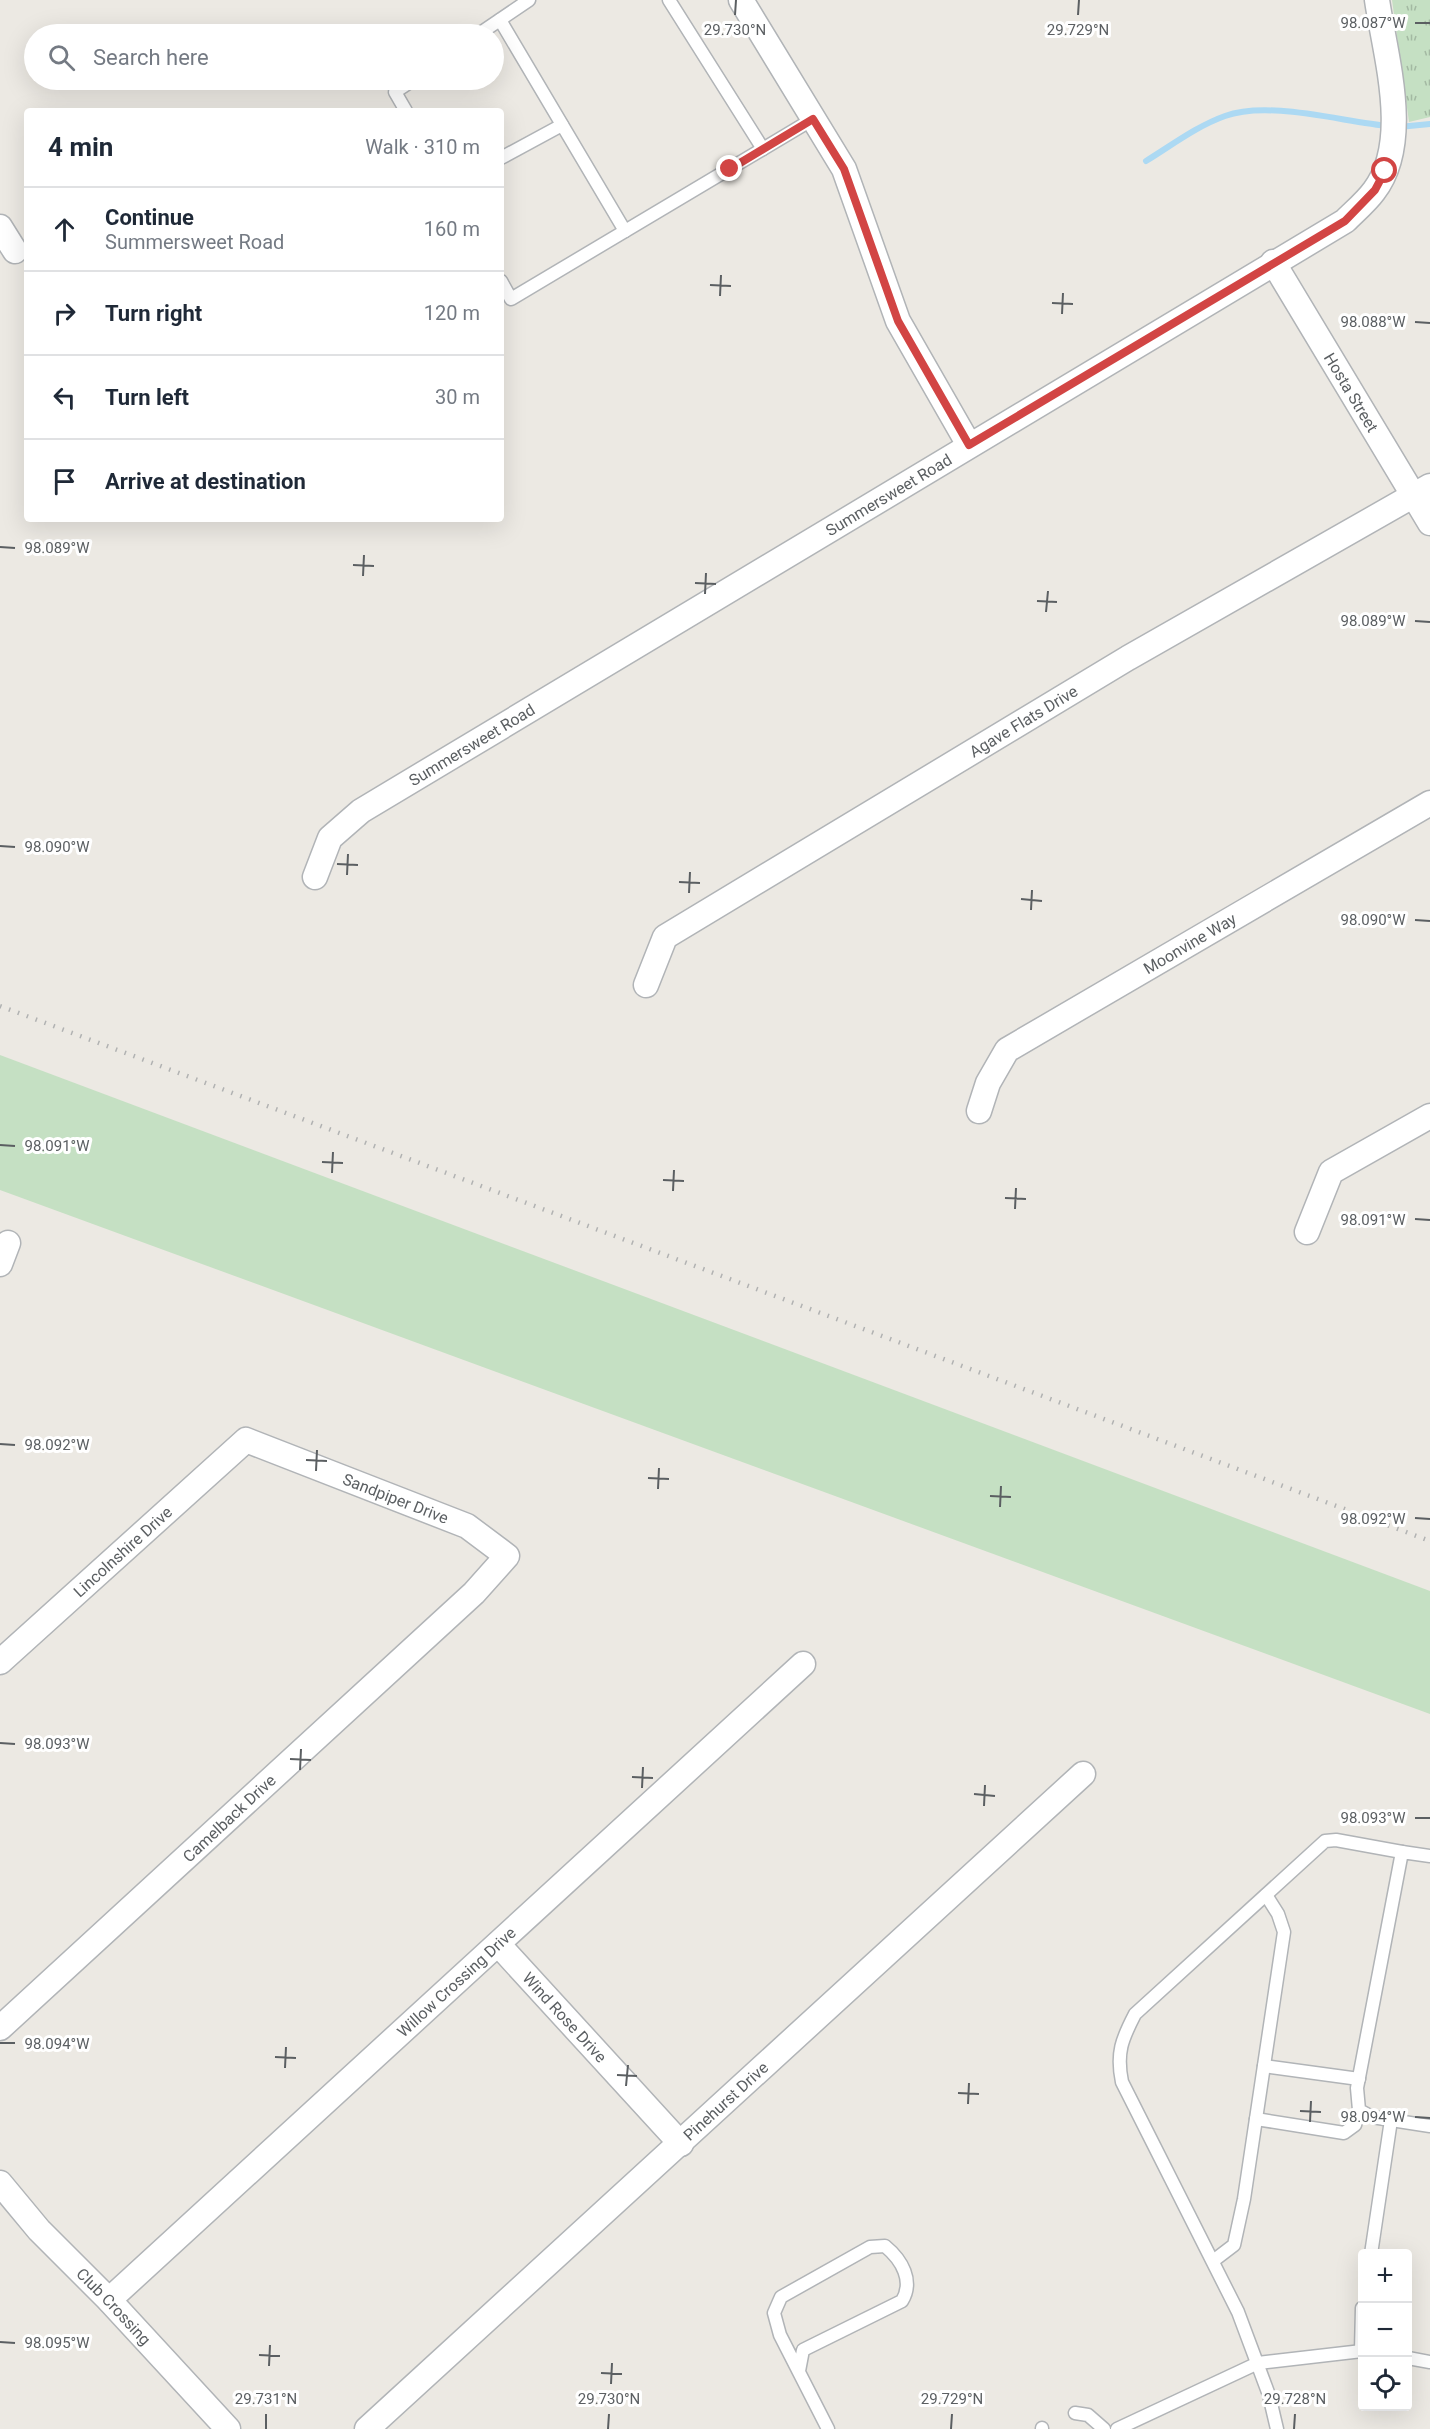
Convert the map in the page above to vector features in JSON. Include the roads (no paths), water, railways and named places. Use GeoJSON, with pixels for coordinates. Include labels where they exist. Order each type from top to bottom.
{"type":"FeatureCollection","features":[{"type":"Feature","properties":{"kind":"street"},"geometry":{"type":"LineString","coordinates":[[741,0],[844,169],[898,321],[969,445]]}},
{"type":"Feature","properties":{"kind":"street","name":"Summersweet Road"},"geometry":{"type":"LineString","coordinates":[[315,878],[330,837],[361,811],[1272,262],[1345,221],[1375,190],[1385,171],[1393,145],[1392,104],[1377,0]]}},
{"type":"Feature","properties":{"kind":"street"},"geometry":{"type":"LineString","coordinates":[[0,227],[15,251]]}},
{"type":"Feature","properties":{"kind":"street","name":"Hosta Street"},"geometry":{"type":"LineString","coordinates":[[1272,262],[1422,491],[1430,523]]}},
{"type":"Feature","properties":{"kind":"street","name":"Agave Flats Drive"},"geometry":{"type":"LineString","coordinates":[[646,985],[665,937],[1128,658],[1422,491]]}},
{"type":"Feature","properties":{"kind":"street","name":"Moonvine Way"},"geometry":{"type":"LineString","coordinates":[[979,1112],[988,1083],[1007,1050],[1430,803]]}},
{"type":"Feature","properties":{"kind":"street"},"geometry":{"type":"LineString","coordinates":[[1307,1232],[1331,1172],[1430,1116]]}},
{"type":"Feature","properties":{"kind":"street","name":"Sandpiper Drive"},"geometry":{"type":"LineString","coordinates":[[246,1440],[467,1526],[507,1556]]}},
{"type":"Feature","properties":{"kind":"street","name":"Lincolnshire Drive"},"geometry":{"type":"LineString","coordinates":[[0,1662],[246,1440]]}},
{"type":"Feature","properties":{"kind":"street","name":"Camelback Drive"},"geometry":{"type":"LineString","coordinates":[[0,2028],[474,1593],[507,1556]]}},
{"type":"Feature","properties":{"kind":"street","name":"Willow Crossing Drive"},"geometry":{"type":"LineString","coordinates":[[109,2300],[803,1664]]}},
{"type":"Feature","properties":{"kind":"street","name":"Pinehurst Drive"},"geometry":{"type":"LineString","coordinates":[[368,2429],[1083,1774]]}},
{"type":"Feature","properties":{"kind":"street","name":"Wind Rose Drive"},"geometry":{"type":"LineString","coordinates":[[498,1944],[681,2144]]}},
{"type":"Feature","properties":{"kind":"street","name":"Club Crossing"},"geometry":{"type":"LineString","coordinates":[[0,2183],[39,2230],[109,2300],[228,2429]]}},
{"type":"Feature","properties":{"kind":"lane"},"geometry":{"type":"LineString","coordinates":[[494,24],[529,0]]}},
{"type":"Feature","properties":{"kind":"lane"},"geometry":{"type":"LineString","coordinates":[[669,0],[763,149]]}},
{"type":"Feature","properties":{"kind":"lane"},"geometry":{"type":"LineString","coordinates":[[500,20],[502,24]]}},
{"type":"Feature","properties":{"kind":"lane"},"geometry":{"type":"LineString","coordinates":[[504,27],[625,231]]}},
{"type":"Feature","properties":{"kind":"lane"},"geometry":{"type":"LineString","coordinates":[[398,90],[395,92],[404,108]]}},
{"type":"Feature","properties":{"kind":"lane"},"geometry":{"type":"LineString","coordinates":[[504,286],[511,299],[813,119]]}},
{"type":"Feature","properties":{"kind":"lane"},"geometry":{"type":"LineString","coordinates":[[504,156],[562,125]]}},
{"type":"Feature","properties":{"kind":"lane"},"geometry":{"type":"LineString","coordinates":[[1277,2429],[1269,2395],[1238,2312],[1122,2082],[1118,2063],[1123,2038],[1135,2014],[1325,1841],[1336,1840],[1430,1856]]}},
{"type":"Feature","properties":{"kind":"lane"},"geometry":{"type":"LineString","coordinates":[[1256,2120],[1344,2133],[1355,2125],[1359,2110],[1359,2079],[1402,1852]]}},
{"type":"Feature","properties":{"kind":"lane"},"geometry":{"type":"LineString","coordinates":[[1213,2261],[1234,2245],[1244,2199],[1284,1932],[1278,1914],[1266,1895]]}},
{"type":"Feature","properties":{"kind":"lane"},"geometry":{"type":"LineString","coordinates":[[1264,2066],[1359,2079]]}},
{"type":"Feature","properties":{"kind":"lane"},"geometry":{"type":"LineString","coordinates":[[1359,2110],[1372,2117],[1430,2126]]}},
{"type":"Feature","properties":{"kind":"lane"},"geometry":{"type":"LineString","coordinates":[[1372,2249],[1391,2120]]}},
{"type":"Feature","properties":{"kind":"lane"},"geometry":{"type":"LineString","coordinates":[[799,2371],[803,2350],[902,2301],[908,2291],[907,2277],[897,2255],[885,2246],[870,2247],[781,2296],[774,2313],[776,2325],[799,2371],[828,2429]]}},
{"type":"Feature","properties":{"kind":"lane"},"geometry":{"type":"LineString","coordinates":[[1117,2429],[1258,2363],[1358,2351]]}},
{"type":"Feature","properties":{"kind":"lane"},"geometry":{"type":"LineString","coordinates":[[1412,2359],[1430,2362]]}},
{"type":"Feature","properties":{"kind":"lane"},"geometry":{"type":"LineString","coordinates":[[1076,2413],[1088,2415],[1104,2429]]}},
{"type":"Feature","properties":{"kind":"waterway"},"geometry":{"type":"LineString","coordinates":[[1146,161],[1204,125],[1225,116],[1243,112],[1263,110],[1306,113],[1389,126]]}},
{"type":"Feature","properties":{"kind":"waterway"},"geometry":{"type":"LineString","coordinates":[[1399,127],[1430,124]]}},
{"type":"Feature","properties":{"kind":"railway"},"geometry":{"type":"LineString","coordinates":[[0,1006],[1430,1541]]}}]}
